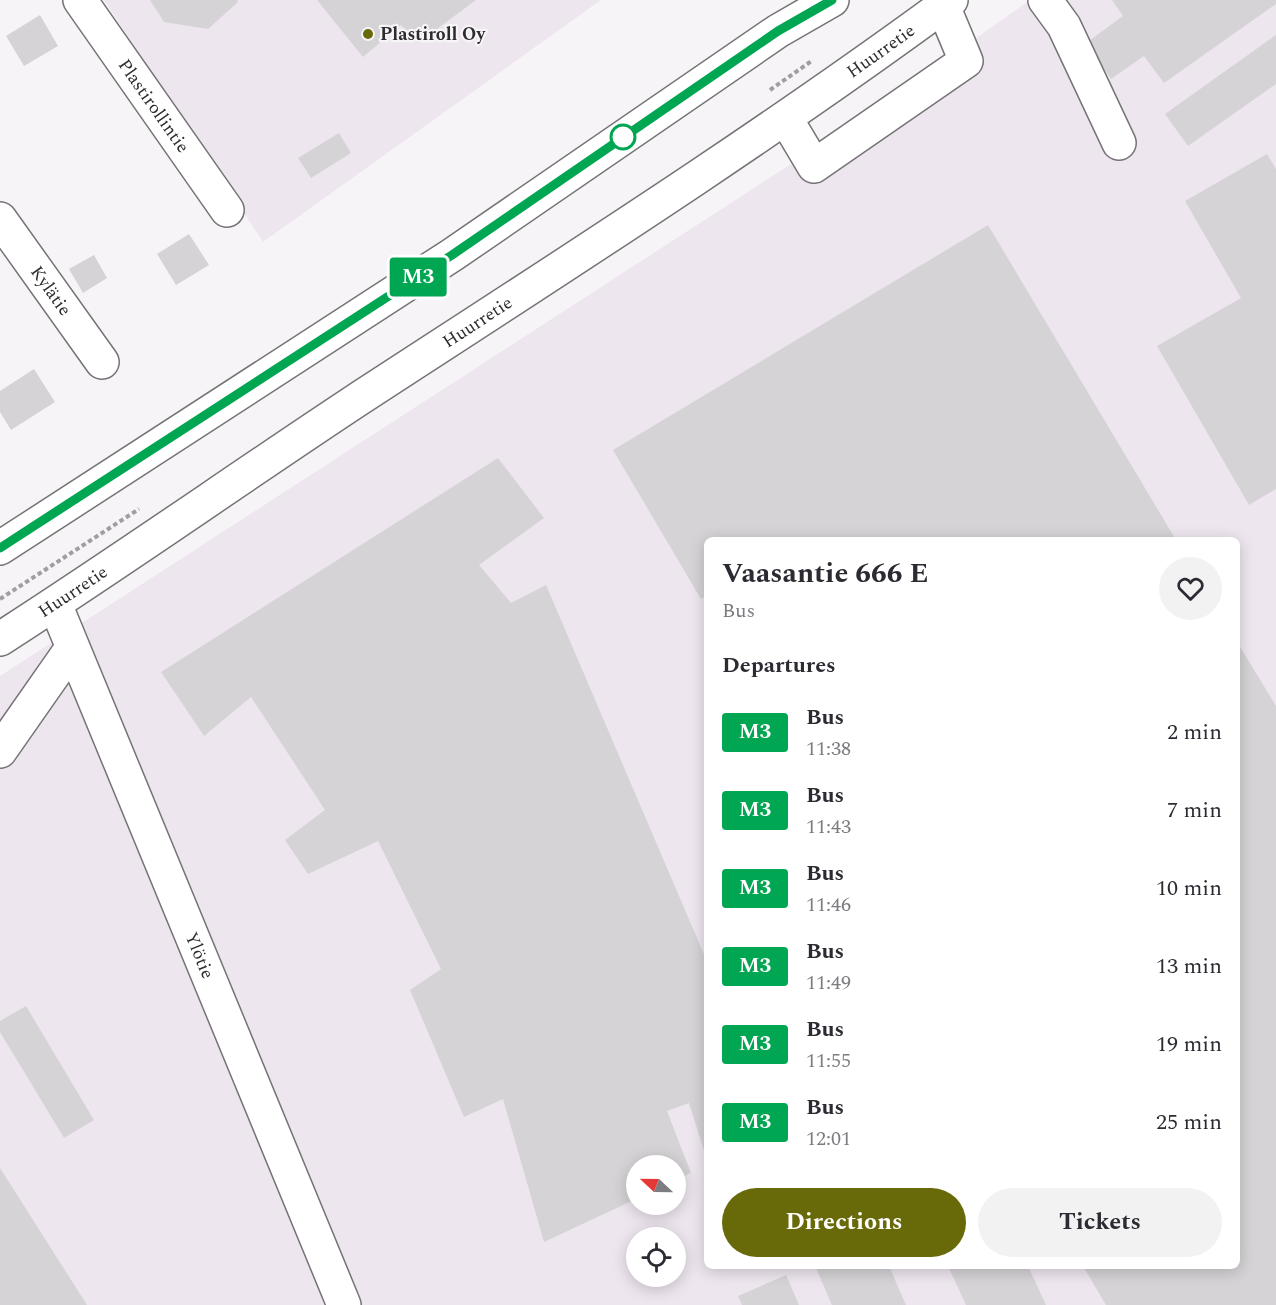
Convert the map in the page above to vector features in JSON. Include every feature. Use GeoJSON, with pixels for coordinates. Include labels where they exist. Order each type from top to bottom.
{"type":"FeatureCollection","features":[{"type":"Feature","properties":{"kind":"main road","name":"Plastirollintie"},"geometry":{"type":"LineString","coordinates":[[80,0],[227,210]]}},
{"type":"Feature","properties":{"kind":"main road"},"geometry":{"type":"LineString","coordinates":[[778,31],[810,0]]}},
{"type":"Feature","properties":{"kind":"main road"},"geometry":{"type":"LineString","coordinates":[[0,548],[452,255],[778,31],[832,0]]}},
{"type":"Feature","properties":{"kind":"main road"},"geometry":{"type":"LineString","coordinates":[[1045,0],[1064,26],[1119,143]]}},
{"type":"Feature","properties":{"kind":"main road"},"geometry":{"type":"LineString","coordinates":[[786,119],[814,166],[966,61],[947,3]]}},
{"type":"Feature","properties":{"kind":"main road","name":"Huurretie"},"geometry":{"type":"LineString","coordinates":[[0,639],[324,422],[786,119],[947,3]]}},
{"type":"Feature","properties":{"kind":"main road","name":"Kylätie"},"geometry":{"type":"LineString","coordinates":[[0,219],[102,363]]}},
{"type":"Feature","properties":{"kind":"main road","name":"Ylötie"},"geometry":{"type":"LineString","coordinates":[[55,604],[344,1305]]}},
{"type":"Feature","properties":{"kind":"main road"},"geometry":{"type":"LineString","coordinates":[[0,751],[72,648]]}},
{"type":"Feature","properties":{"kind":"shaded area"},"geometry":{"type":"Polygon","coordinates":[[[104,0],[601,0],[263,242],[104,0]]]}},
{"type":"Feature","properties":{"kind":"shaded area"},"geometry":{"type":"Polygon","coordinates":[[[1030,0],[1276,0],[1276,1305],[0,1305],[0,676],[876,109],[1030,0]]]}},
{"type":"Feature","properties":{"kind":"building"},"geometry":{"type":"Polygon","coordinates":[[[150,0],[238,0],[208,29],[164,22],[150,0]]]}},
{"type":"Feature","properties":{"kind":"building","name":"Plastiroll Oy"},"geometry":{"type":"Polygon","coordinates":[[[317,0],[476,0],[418,43],[401,25],[363,57],[317,0]]]}},
{"type":"Feature","properties":{"kind":"building"},"geometry":{"type":"Polygon","coordinates":[[[1112,0],[1276,0],[1276,4],[1164,83],[1144,56],[1111,79],[1086,43],[1123,16],[1112,0]]]}},
{"type":"Feature","properties":{"kind":"building"},"geometry":{"type":"Polygon","coordinates":[[[40,15],[58,46],[24,66],[6,36],[40,15]]]}},
{"type":"Feature","properties":{"kind":"building"},"geometry":{"type":"Polygon","coordinates":[[[1276,35],[1276,84],[1188,146],[1165,114],[1276,35]]]}},
{"type":"Feature","properties":{"kind":"building"},"geometry":{"type":"Polygon","coordinates":[[[339,133],[351,153],[311,178],[298,158],[339,133]]]}},
{"type":"Feature","properties":{"kind":"building"},"geometry":{"type":"Polygon","coordinates":[[[1267,154],[1276,169],[1276,489],[1249,505],[1157,346],[1241,298],[1185,201],[1267,154]]]}},
{"type":"Feature","properties":{"kind":"building"},"geometry":{"type":"Polygon","coordinates":[[[988,225],[1174,537],[704,537],[704,597],[701,599],[613,450],[988,225]]]}},
{"type":"Feature","properties":{"kind":"building"},"geometry":{"type":"Polygon","coordinates":[[[189,234],[209,265],[176,285],[157,254],[189,234]]]}},
{"type":"Feature","properties":{"kind":"building"},"geometry":{"type":"Polygon","coordinates":[[[94,255],[107,278],[83,293],[69,269],[94,255]]]}},
{"type":"Feature","properties":{"kind":"building"},"geometry":{"type":"Polygon","coordinates":[[[34,369],[55,402],[11,430],[0,412],[0,391],[34,369]]]}},
{"type":"Feature","properties":{"kind":"building"},"geometry":{"type":"Polygon","coordinates":[[[498,458],[544,518],[479,565],[511,603],[546,585],[704,954],[704,1151],[689,1103],[667,1111],[684,1155],[626,1155],[626,1204],[544,1242],[503,1099],[464,1117],[410,990],[441,969],[378,841],[308,874],[285,840],[325,810],[251,697],[204,736],[161,672],[498,458]]]}},
{"type":"Feature","properties":{"kind":"building"},"geometry":{"type":"Polygon","coordinates":[[[1240,647],[1276,706],[1276,1305],[1106,1305],[1085,1269],[1240,1269],[1240,647]]]}},
{"type":"Feature","properties":{"kind":"building"},"geometry":{"type":"Polygon","coordinates":[[[26,1006],[94,1120],[64,1138],[0,1032],[0,1021],[26,1006]]]}},
{"type":"Feature","properties":{"kind":"building"},"geometry":{"type":"Polygon","coordinates":[[[686,1160],[691,1173],[686,1175],[686,1160]]]}},
{"type":"Feature","properties":{"kind":"building"},"geometry":{"type":"Polygon","coordinates":[[[0,1168],[87,1305],[0,1305],[0,1168]]]}},
{"type":"Feature","properties":{"kind":"building"},"geometry":{"type":"Polygon","coordinates":[[[816,1269],[890,1269],[906,1305],[832,1305],[816,1269]]]}},
{"type":"Feature","properties":{"kind":"building"},"geometry":{"type":"Polygon","coordinates":[[[949,1269],[1029,1269],[1046,1305],[966,1305],[949,1269]]]}},
{"type":"Feature","properties":{"kind":"building"},"geometry":{"type":"Polygon","coordinates":[[[786,1275],[799,1305],[742,1305],[738,1296],[786,1275]]]}},
{"type":"Feature","properties":{"kind":"bus line","name":"M3"},"geometry":{"type":"LineString","coordinates":[[0,548],[452,255],[778,31],[832,0]]}},
{"type":"Feature","properties":{"kind":"place","name":"Plastiroll Oy"},"geometry":{"type":"Point","coordinates":[368,34]}}]}
